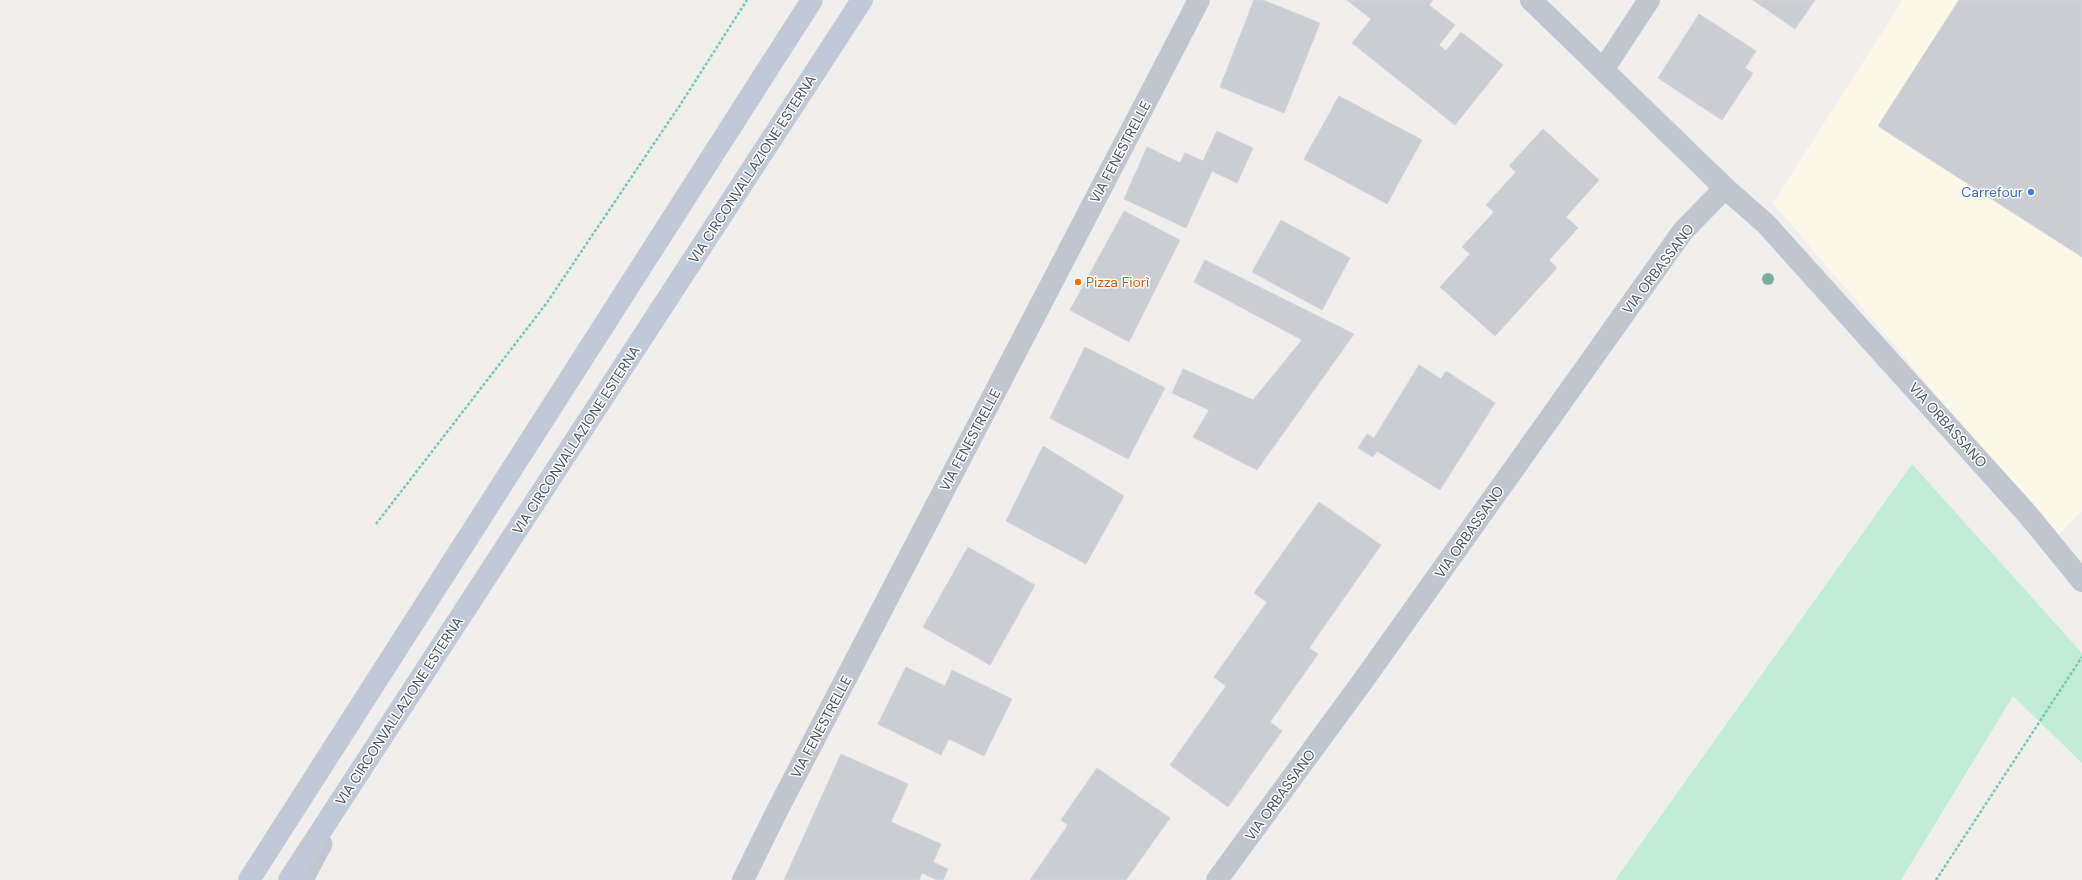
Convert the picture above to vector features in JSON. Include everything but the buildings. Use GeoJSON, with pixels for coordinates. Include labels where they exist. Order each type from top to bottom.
{"type":"FeatureCollection","features":[{"type":"Feature","properties":{"kind":"main road"},"geometry":{"type":"LineString","coordinates":[[249,880],[812,0]]}},
{"type":"Feature","properties":{"kind":"main road","name":"VIA CIRCONVALLAZIONE ESTERNA"},"geometry":{"type":"LineString","coordinates":[[289,880],[862,0]]}},
{"type":"Feature","properties":{"kind":"street","name":"VIA FENESTRELLE"},"geometry":{"type":"LineString","coordinates":[[743,880],[777,811],[1199,0]]}},
{"type":"Feature","properties":{"kind":"street","name":"VIA ORBASSANO"},"geometry":{"type":"LineString","coordinates":[[1531,0],[1725,188],[1766,224],[2029,516],[2082,581]]}},
{"type":"Feature","properties":{"kind":"street"},"geometry":{"type":"LineString","coordinates":[[1603,70],[1649,0]]}},
{"type":"Feature","properties":{"kind":"street","name":"VIA ORBASSANO"},"geometry":{"type":"LineString","coordinates":[[1217,880],[1370,672],[1683,231],[1725,188]]}},
{"type":"Feature","properties":{"kind":"lane"},"geometry":{"type":"LineString","coordinates":[[304,880],[378,742]]}},
{"type":"Feature","properties":{"kind":"path"},"geometry":{"type":"LineString","coordinates":[[376,524],[546,304],[676,112],[747,0]]}},
{"type":"Feature","properties":{"kind":"path"},"geometry":{"type":"LineString","coordinates":[[1936,880],[2082,658]]}},
{"type":"Feature","properties":{"kind":"shaded area"},"geometry":{"type":"Polygon","coordinates":[[[1903,0],[2082,0],[2082,511],[2057,536],[1773,203],[1903,0]]]}},
{"type":"Feature","properties":{"kind":"green space"},"geometry":{"type":"Polygon","coordinates":[[[1912,464],[2082,653],[2082,763],[2013,696],[1901,880],[1615,880],[1912,464]]]}},
{"type":"Feature","properties":{"kind":"place","name":"Carrefour"},"geometry":{"type":"Point","coordinates":[2031,192]}},
{"type":"Feature","properties":{"kind":"place","name":"Pizza Fiorì"},"geometry":{"type":"Point","coordinates":[1078,282]}}]}
